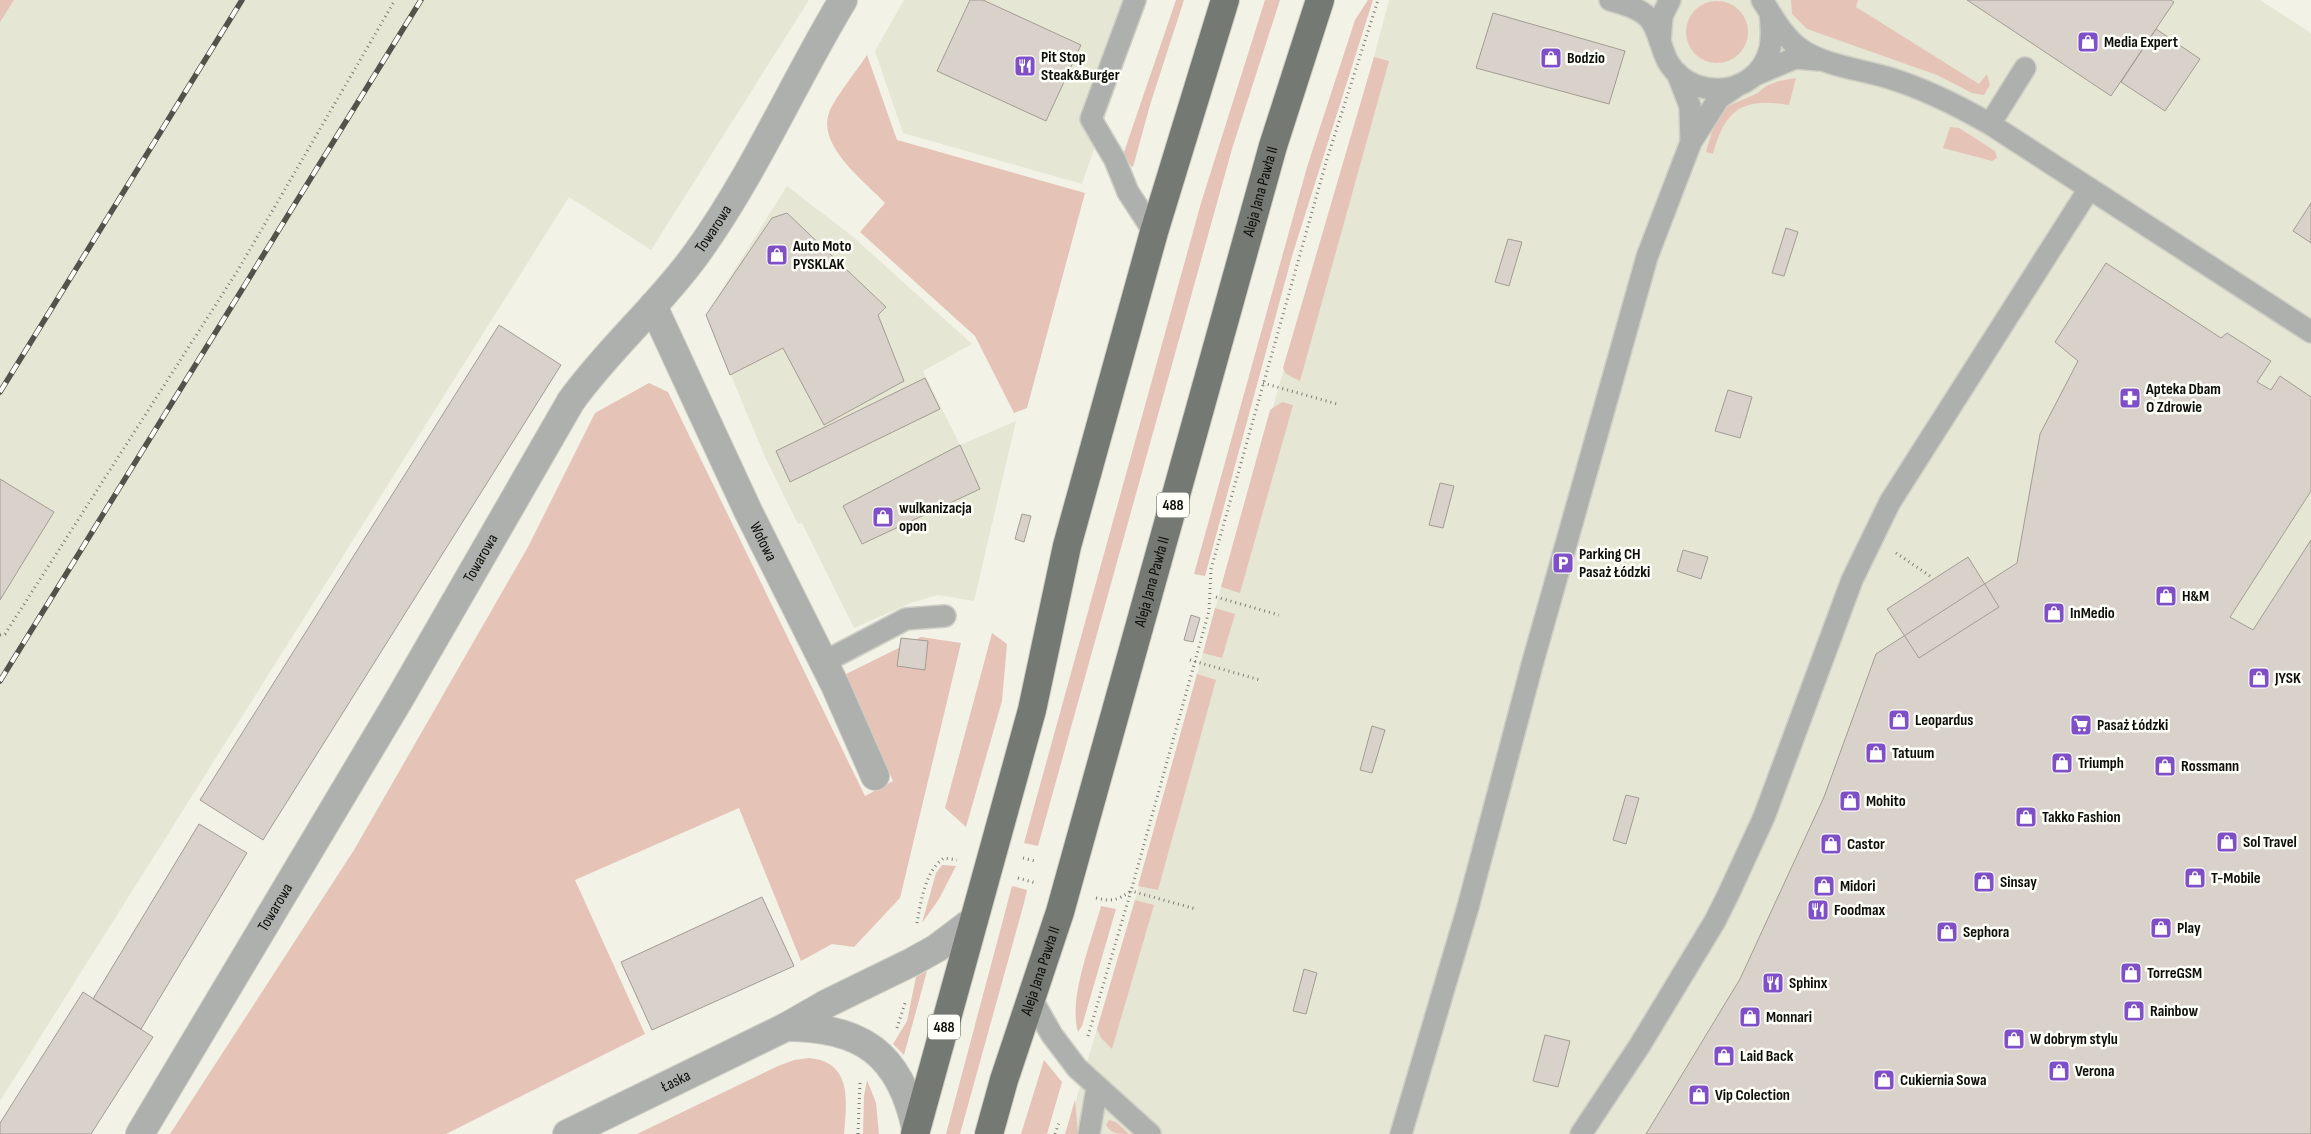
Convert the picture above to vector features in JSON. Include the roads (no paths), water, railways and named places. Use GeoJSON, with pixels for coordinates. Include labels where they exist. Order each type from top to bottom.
{"type":"FeatureCollection","features":[{"type":"Feature","properties":{"kind":"main road","name":"488"},"geometry":{"type":"LineString","coordinates":[[915,1132],[1032,710],[1067,546],[1154,232],[1224,0]]}},
{"type":"Feature","properties":{"kind":"main road","name":"Aleja Jana Pawła II"},"geometry":{"type":"LineString","coordinates":[[989,1134],[1060,912],[1273,146],[1320,4]]}},
{"type":"Feature","properties":{"kind":"street","name":"Towarowa"},"geometry":{"type":"LineString","coordinates":[[140,1134],[400,698],[571,401],[598,365],[653,306],[688,264],[711,232],[843,0]]}},
{"type":"Feature","properties":{"kind":"street","name":"Wołowa"},"geometry":{"type":"LineString","coordinates":[[653,306],[748,511],[824,662],[875,776]]}},
{"type":"Feature","properties":{"kind":"street","name":"Łaska"},"geometry":{"type":"LineString","coordinates":[[567,1134],[786,1027],[937,948],[974,920]]}},
{"type":"Feature","properties":{"kind":"street","name":"Łaska"},"geometry":{"type":"LineString","coordinates":[[786,1027],[827,1029],[845,1034],[870,1047],[889,1065],[900,1082],[911,1105],[915,1132]]}},
{"type":"Feature","properties":{"kind":"lane"},"geometry":{"type":"LineString","coordinates":[[1135,0],[1090,119],[1115,160],[1128,192],[1154,232]]}},
{"type":"Feature","properties":{"kind":"lane"},"geometry":{"type":"LineString","coordinates":[[1610,0],[1632,6],[1648,17],[1655,27],[1661,47],[1670,65],[1685,80],[1703,88],[1721,90],[1746,81],[1765,62],[1772,46],[1768,5]]}},
{"type":"Feature","properties":{"kind":"lane"},"geometry":{"type":"LineString","coordinates":[[1661,47],[1660,26],[1662,16],[1670,0]]}},
{"type":"Feature","properties":{"kind":"lane"},"geometry":{"type":"LineString","coordinates":[[1768,5],[1799,48],[1824,60],[1925,90],[1990,124],[2311,332]]}},
{"type":"Feature","properties":{"kind":"lane"},"geometry":{"type":"LineString","coordinates":[[1401,1134],[1468,907],[1532,665],[1647,257],[1691,142],[1709,110],[1719,98],[1746,81],[1769,68],[1796,58],[1824,60]]}},
{"type":"Feature","properties":{"kind":"lane"},"geometry":{"type":"LineString","coordinates":[[1990,124],[2025,68]]}},
{"type":"Feature","properties":{"kind":"lane"},"geometry":{"type":"LineString","coordinates":[[1677,73],[1690,106],[1691,142]]}},
{"type":"Feature","properties":{"kind":"lane"},"geometry":{"type":"LineString","coordinates":[[1581,1134],[1640,1045],[1724,904],[1764,817],[1852,580],[1890,502],[2089,189]]}},
{"type":"Feature","properties":{"kind":"lane"},"geometry":{"type":"LineString","coordinates":[[824,662],[906,619],[945,616]]}},
{"type":"Feature","properties":{"kind":"lane"},"geometry":{"type":"LineString","coordinates":[[1031,998],[1052,1035],[1077,1068],[1096,1088],[1150,1134]]}},
{"type":"Feature","properties":{"kind":"lane"},"geometry":{"type":"LineString","coordinates":[[1089,1134],[1096,1088]]}},
{"type":"Feature","properties":{"kind":"railway"},"geometry":{"type":"LineString","coordinates":[[0,392],[242,0]]}},
{"type":"Feature","properties":{"kind":"railway"},"geometry":{"type":"LineString","coordinates":[[0,681],[421,0]]}},
{"type":"Feature","properties":{"kind":"place","name":"Media Expert"},"geometry":{"type":"Point","coordinates":[2088,42]}},
{"type":"Feature","properties":{"kind":"place","name":"Bodzio"},"geometry":{"type":"Point","coordinates":[1551,58]}},
{"type":"Feature","properties":{"kind":"place","name":"Pit Stop Steak&Burger"},"geometry":{"type":"Point","coordinates":[1025,66]}},
{"type":"Feature","properties":{"kind":"place","name":"Auto Moto PYSKLAK"},"geometry":{"type":"Point","coordinates":[777,255]}},
{"type":"Feature","properties":{"kind":"place","name":"Apteka Dbam O Zdrowie"},"geometry":{"type":"Point","coordinates":[2130,398]}},
{"type":"Feature","properties":{"kind":"place","name":"wulkanizacja opon"},"geometry":{"type":"Point","coordinates":[883,517]}},
{"type":"Feature","properties":{"kind":"place","name":"Parking CH Pasaż Łódzki"},"geometry":{"type":"Point","coordinates":[1563,563]}},
{"type":"Feature","properties":{"kind":"place","name":"H&M"},"geometry":{"type":"Point","coordinates":[2166,596]}},
{"type":"Feature","properties":{"kind":"place","name":"InMedio"},"geometry":{"type":"Point","coordinates":[2054,613]}},
{"type":"Feature","properties":{"kind":"place","name":"JYSK"},"geometry":{"type":"Point","coordinates":[2259,678]}},
{"type":"Feature","properties":{"kind":"place","name":"Leopardus"},"geometry":{"type":"Point","coordinates":[1899,720]}},
{"type":"Feature","properties":{"kind":"place","name":"Pasaż Łódzki"},"geometry":{"type":"Point","coordinates":[2081,725]}},
{"type":"Feature","properties":{"kind":"place","name":"Tatuum"},"geometry":{"type":"Point","coordinates":[1876,753]}},
{"type":"Feature","properties":{"kind":"place","name":"Triumph"},"geometry":{"type":"Point","coordinates":[2062,763]}},
{"type":"Feature","properties":{"kind":"place","name":"Rossmann"},"geometry":{"type":"Point","coordinates":[2165,766]}},
{"type":"Feature","properties":{"kind":"place","name":"Mohito"},"geometry":{"type":"Point","coordinates":[1850,801]}},
{"type":"Feature","properties":{"kind":"place","name":"Takko Fashion"},"geometry":{"type":"Point","coordinates":[2026,817]}},
{"type":"Feature","properties":{"kind":"place","name":"Sol Travel"},"geometry":{"type":"Point","coordinates":[2227,842]}},
{"type":"Feature","properties":{"kind":"place","name":"Castor"},"geometry":{"type":"Point","coordinates":[1831,844]}},
{"type":"Feature","properties":{"kind":"place","name":"T-Mobile"},"geometry":{"type":"Point","coordinates":[2195,878]}},
{"type":"Feature","properties":{"kind":"place","name":"Sinsay"},"geometry":{"type":"Point","coordinates":[1984,882]}},
{"type":"Feature","properties":{"kind":"place","name":"Midori"},"geometry":{"type":"Point","coordinates":[1824,886]}},
{"type":"Feature","properties":{"kind":"place","name":"Foodmax"},"geometry":{"type":"Point","coordinates":[1818,910]}},
{"type":"Feature","properties":{"kind":"place","name":"Play"},"geometry":{"type":"Point","coordinates":[2161,928]}},
{"type":"Feature","properties":{"kind":"place","name":"Sephora"},"geometry":{"type":"Point","coordinates":[1947,932]}},
{"type":"Feature","properties":{"kind":"place","name":"TorreGSM"},"geometry":{"type":"Point","coordinates":[2131,973]}},
{"type":"Feature","properties":{"kind":"place","name":"Sphinx"},"geometry":{"type":"Point","coordinates":[1773,983]}},
{"type":"Feature","properties":{"kind":"place","name":"Rainbow"},"geometry":{"type":"Point","coordinates":[2134,1011]}},
{"type":"Feature","properties":{"kind":"place","name":"Monnari"},"geometry":{"type":"Point","coordinates":[1750,1017]}},
{"type":"Feature","properties":{"kind":"place","name":"W dobrym stylu"},"geometry":{"type":"Point","coordinates":[2014,1039]}},
{"type":"Feature","properties":{"kind":"place","name":"Laid Back"},"geometry":{"type":"Point","coordinates":[1724,1056]}},
{"type":"Feature","properties":{"kind":"place","name":"Verona"},"geometry":{"type":"Point","coordinates":[2059,1071]}},
{"type":"Feature","properties":{"kind":"place","name":"Cukiernia Sowa"},"geometry":{"type":"Point","coordinates":[1884,1080]}},
{"type":"Feature","properties":{"kind":"place","name":"Vip Colection"},"geometry":{"type":"Point","coordinates":[1699,1095]}}]}
